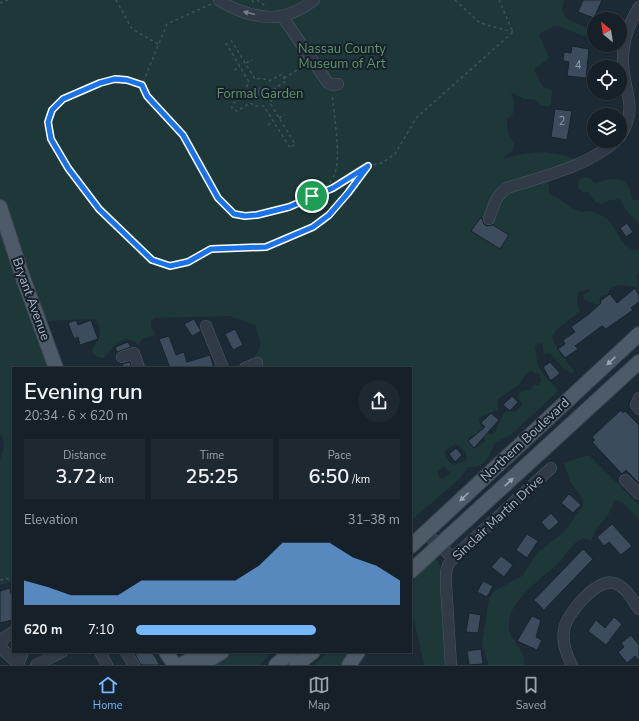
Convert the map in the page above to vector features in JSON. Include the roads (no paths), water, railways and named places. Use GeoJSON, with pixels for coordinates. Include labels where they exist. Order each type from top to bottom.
{"type":"FeatureCollection","features":[{"type":"Feature","properties":{"kind":"main road","name":"Bryant Avenue"},"geometry":{"type":"LineString","coordinates":[[0,207],[22,275],[56,367]]}},
{"type":"Feature","properties":{"kind":"main road","name":"Northern Boulevard"},"geometry":{"type":"LineString","coordinates":[[412,545],[639,334]]}},
{"type":"Feature","properties":{"kind":"main road","name":"Northern Boulevard"},"geometry":{"type":"LineString","coordinates":[[412,571],[639,362]]}},
{"type":"Feature","properties":{"kind":"main road"},"geometry":{"type":"LineString","coordinates":[[412,577],[435,551]]}},
{"type":"Feature","properties":{"kind":"main road"},"geometry":{"type":"LineString","coordinates":[[167,653],[174,665]]}},
{"type":"Feature","properties":{"kind":"main road"},"geometry":{"type":"LineString","coordinates":[[181,665],[201,653]]}},
{"type":"Feature","properties":{"kind":"main road"},"geometry":{"type":"LineString","coordinates":[[201,665],[220,653]]}},
{"type":"Feature","properties":{"kind":"main road"},"geometry":{"type":"LineString","coordinates":[[276,665],[282,653]]}},
{"type":"Feature","properties":{"kind":"main road"},"geometry":{"type":"LineString","coordinates":[[276,665],[290,653]]}},
{"type":"Feature","properties":{"kind":"main road"},"geometry":{"type":"LineString","coordinates":[[296,665],[311,653]]}},
{"type":"Feature","properties":{"kind":"main road"},"geometry":{"type":"LineString","coordinates":[[350,665],[357,653]]}},
{"type":"Feature","properties":{"kind":"street"},"geometry":{"type":"LineString","coordinates":[[220,0],[240,11],[260,16],[282,16],[298,10],[314,0]]}},
{"type":"Feature","properties":{"kind":"street"},"geometry":{"type":"LineString","coordinates":[[627,127],[629,124],[631,103],[623,65],[624,43],[630,23],[639,8]]}},
{"type":"Feature","properties":{"kind":"street"},"geometry":{"type":"LineString","coordinates":[[282,16],[299,35],[335,85]]}},
{"type":"Feature","properties":{"kind":"street"},"geometry":{"type":"LineString","coordinates":[[489,219],[495,201],[500,192],[506,188],[581,162],[604,152],[608,148]]}},
{"type":"Feature","properties":{"kind":"street"},"geometry":{"type":"LineString","coordinates":[[206,326],[223,367]]}},
{"type":"Feature","properties":{"kind":"street"},"geometry":{"type":"LineString","coordinates":[[122,357],[134,353],[139,367]]}},
{"type":"Feature","properties":{"kind":"street"},"geometry":{"type":"LineString","coordinates":[[247,367],[257,363]]}},
{"type":"Feature","properties":{"kind":"street"},"geometry":{"type":"LineString","coordinates":[[639,398],[636,402],[639,409]]}},
{"type":"Feature","properties":{"kind":"street","name":"Sinclair Martin Drive"},"geometry":{"type":"LineString","coordinates":[[451,665],[446,572],[453,558],[551,468]]}},
{"type":"Feature","properties":{"kind":"street"},"geometry":{"type":"LineString","coordinates":[[625,480],[639,494]]}},
{"type":"Feature","properties":{"kind":"street"},"geometry":{"type":"LineString","coordinates":[[426,533],[435,551],[453,558]]}},
{"type":"Feature","properties":{"kind":"street"},"geometry":{"type":"LineString","coordinates":[[572,665],[566,650],[564,629],[570,615],[586,597],[602,584],[612,583],[624,589],[639,609]]}},
{"type":"Feature","properties":{"kind":"street"},"geometry":{"type":"LineString","coordinates":[[12,633],[4,638],[3,646],[18,664],[23,653]]}},
{"type":"Feature","properties":{"kind":"street"},"geometry":{"type":"LineString","coordinates":[[36,665],[60,653]]}},
{"type":"Feature","properties":{"kind":"street"},"geometry":{"type":"LineString","coordinates":[[101,653],[107,665]]}},
{"type":"Feature","properties":{"kind":"street"},"geometry":{"type":"LineString","coordinates":[[127,653],[134,665]]}},
{"type":"Feature","properties":{"kind":"water"},"geometry":{"type":"Polygon","coordinates":[[[258,87],[262,87],[264,88],[264,96],[258,97],[255,94],[255,90],[258,87]]]}},
{"type":"Feature","properties":{"kind":"park label","name":"Nassau County Museum of Art"},"geometry":{"type":"Point","coordinates":[342,56]}},
{"type":"Feature","properties":{"kind":"park label","name":"Formal Garden"},"geometry":{"type":"Point","coordinates":[260,94]}}]}
